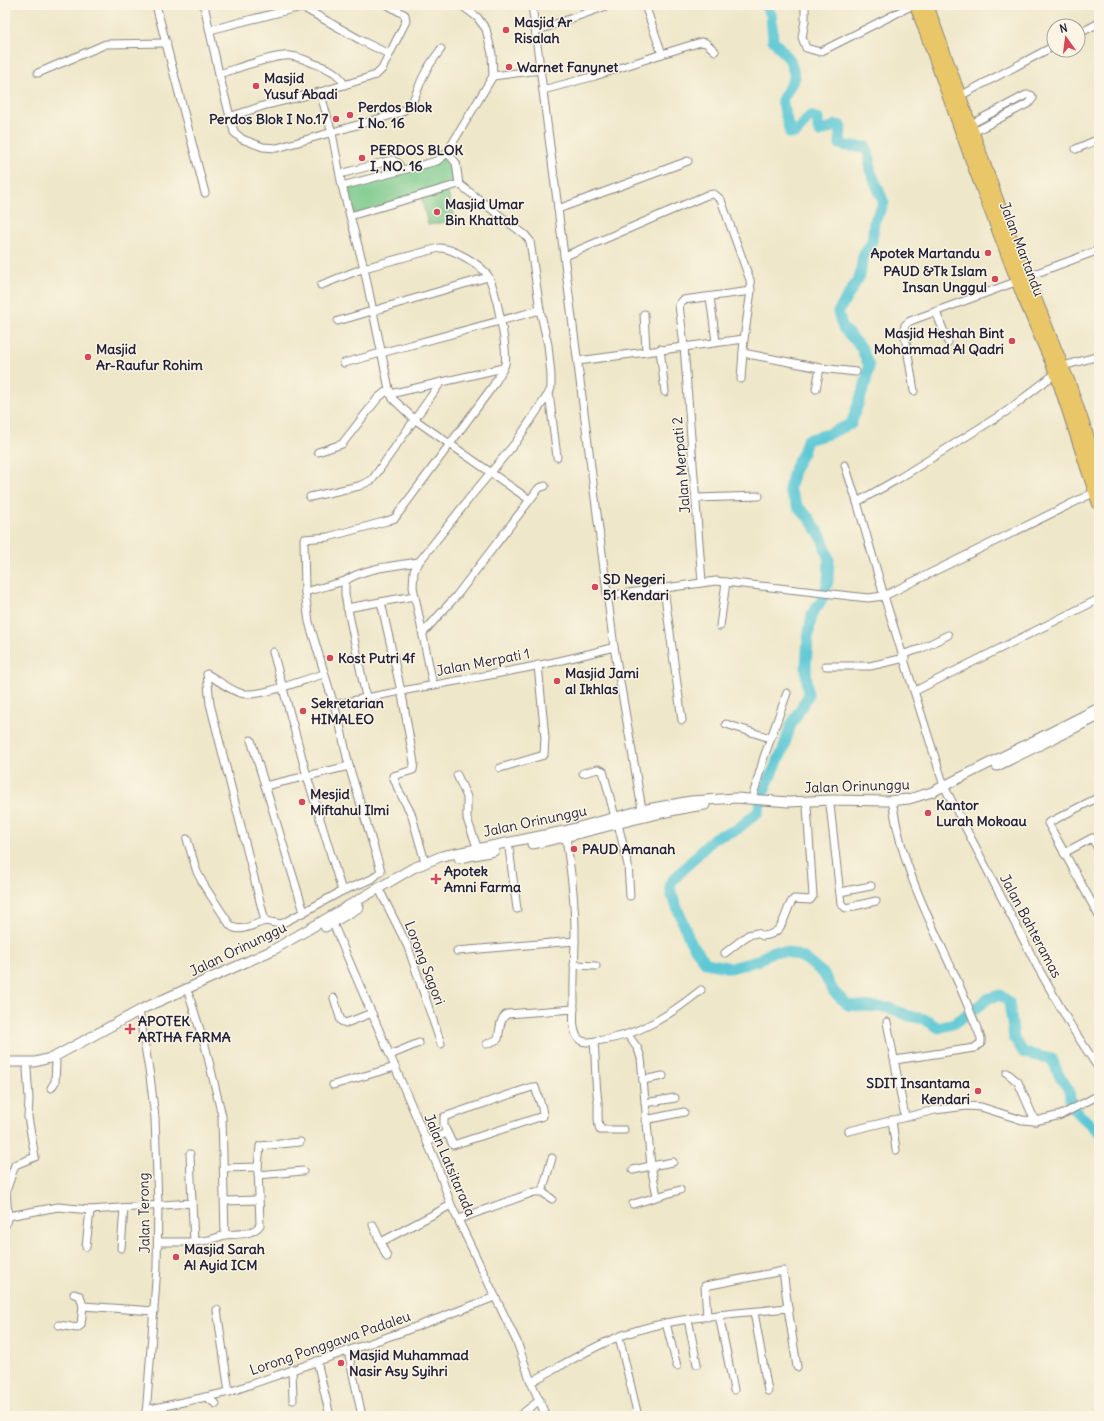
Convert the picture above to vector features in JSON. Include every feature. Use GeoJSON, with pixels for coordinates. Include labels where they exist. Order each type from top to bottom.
{"type":"FeatureCollection","features":[{"type":"Feature","properties":{"kind":"highway","name":"Jalan Martandu"},"geometry":{"type":"LineString","coordinates":[[914,5],[949,100],[1099,470]]}},
{"type":"Feature","properties":{"kind":"highway","name":"Jalan Martandu"},"geometry":{"type":"LineString","coordinates":[[927,5],[972,128],[1006,238]]}},
{"type":"Feature","properties":{"kind":"highway","name":"Jalan Martandu"},"geometry":{"type":"LineString","coordinates":[[1059,370],[1099,504]]}},
{"type":"Feature","properties":{"kind":"street"},"geometry":{"type":"LineString","coordinates":[[156,5],[205,193]]}},
{"type":"Feature","properties":{"kind":"street"},"geometry":{"type":"LineString","coordinates":[[204,5],[228,117],[234,132],[239,137],[272,149],[332,133],[406,110],[414,100],[424,75],[441,49]]}},
{"type":"Feature","properties":{"kind":"street"},"geometry":{"type":"LineString","coordinates":[[228,117],[266,104],[320,92],[378,74],[406,18],[403,13],[388,5]]}},
{"type":"Feature","properties":{"kind":"street"},"geometry":{"type":"LineString","coordinates":[[342,186],[437,161],[447,152],[493,76],[492,54],[486,29],[477,17],[461,5]]}},
{"type":"Feature","properties":{"kind":"street"},"geometry":{"type":"LineString","coordinates":[[532,5],[614,647],[643,813]]}},
{"type":"Feature","properties":{"kind":"street"},"geometry":{"type":"LineString","coordinates":[[536,31],[609,5]]}},
{"type":"Feature","properties":{"kind":"street"},"geometry":{"type":"LineString","coordinates":[[645,5],[662,54]]}},
{"type":"Feature","properties":{"kind":"street"},"geometry":{"type":"LineString","coordinates":[[805,5],[802,40],[806,48],[820,52],[914,5]]}},
{"type":"Feature","properties":{"kind":"street"},"geometry":{"type":"LineString","coordinates":[[210,30],[288,10],[304,8],[364,42],[389,54]]}},
{"type":"Feature","properties":{"kind":"street"},"geometry":{"type":"LineString","coordinates":[[1086,29],[1099,22]]}},
{"type":"Feature","properties":{"kind":"street"},"geometry":{"type":"LineString","coordinates":[[543,90],[595,76],[701,42],[706,43],[715,51]]}},
{"type":"Feature","properties":{"kind":"street"},"geometry":{"type":"LineString","coordinates":[[38,72],[106,44],[167,43]]}},
{"type":"Feature","properties":{"kind":"street"},"geometry":{"type":"LineString","coordinates":[[960,96],[1046,50]]}},
{"type":"Feature","properties":{"kind":"street"},"geometry":{"type":"LineString","coordinates":[[219,74],[276,58],[289,56],[304,59],[329,70],[338,75],[344,85]]}},
{"type":"Feature","properties":{"kind":"street"},"geometry":{"type":"LineString","coordinates":[[493,76],[540,70]]}},
{"type":"Feature","properties":{"kind":"street"},"geometry":{"type":"LineString","coordinates":[[320,92],[332,133],[342,186],[364,268],[390,392],[398,404],[414,418],[491,471],[512,489],[530,500]]}},
{"type":"Feature","properties":{"kind":"street"},"geometry":{"type":"LineString","coordinates":[[1030,94],[1033,98],[1028,103],[972,128],[1030,94]]}},
{"type":"Feature","properties":{"kind":"street"},"geometry":{"type":"LineString","coordinates":[[1076,149],[1099,139]]}},
{"type":"Feature","properties":{"kind":"street"},"geometry":{"type":"LineString","coordinates":[[433,685],[414,596],[413,577],[419,562],[491,471],[516,442],[551,388],[548,345],[540,310],[530,242],[525,235],[459,184],[456,163],[447,152]]}},
{"type":"Feature","properties":{"kind":"street"},"geometry":{"type":"LineString","coordinates":[[340,174],[392,160],[398,163],[401,170]]}},
{"type":"Feature","properties":{"kind":"street"},"geometry":{"type":"LineString","coordinates":[[558,209],[688,161]]}},
{"type":"Feature","properties":{"kind":"street"},"geometry":{"type":"LineString","coordinates":[[350,216],[459,184]]}},
{"type":"Feature","properties":{"kind":"street"},"geometry":{"type":"LineString","coordinates":[[565,256],[706,194],[714,194],[721,200],[746,264],[751,291],[744,339],[741,379]]}},
{"type":"Feature","properties":{"kind":"street"},"geometry":{"type":"LineString","coordinates":[[321,285],[364,268],[443,248],[472,262],[488,277],[500,320],[505,352],[503,368],[493,386],[395,518],[328,537],[304,539],[305,592],[309,622],[349,766],[381,867],[380,873],[388,885]]}},
{"type":"Feature","properties":{"kind":"street"},"geometry":{"type":"LineString","coordinates":[[914,391],[904,327],[910,321],[1099,250]]}},
{"type":"Feature","properties":{"kind":"street"},"geometry":{"type":"LineString","coordinates":[[338,321],[488,277]]}},
{"type":"Feature","properties":{"kind":"street"},"geometry":{"type":"LineString","coordinates":[[716,342],[710,297],[751,291]]}},
{"type":"Feature","properties":{"kind":"street","name":"Jalan Merpati 2"},"geometry":{"type":"LineString","coordinates":[[702,582],[697,498],[680,302],[683,300],[710,297]]}},
{"type":"Feature","properties":{"kind":"street"},"geometry":{"type":"LineString","coordinates":[[344,363],[540,310]]}},
{"type":"Feature","properties":{"kind":"street"},"geometry":{"type":"LineString","coordinates":[[936,312],[948,342]]}},
{"type":"Feature","properties":{"kind":"street"},"geometry":{"type":"LineString","coordinates":[[644,314],[646,350]]}},
{"type":"Feature","properties":{"kind":"street"},"geometry":{"type":"LineString","coordinates":[[578,361],[646,350],[744,339]]}},
{"type":"Feature","properties":{"kind":"street"},"geometry":{"type":"LineString","coordinates":[[660,349],[665,392]]}},
{"type":"Feature","properties":{"kind":"street"},"geometry":{"type":"LineString","coordinates":[[743,353],[820,368],[856,372]]}},
{"type":"Feature","properties":{"kind":"street"},"geometry":{"type":"LineString","coordinates":[[857,502],[898,479],[1007,411],[1059,370],[1099,356]]}},
{"type":"Feature","properties":{"kind":"street"},"geometry":{"type":"LineString","coordinates":[[318,452],[342,444],[378,398],[390,392],[503,368]]}},
{"type":"Feature","properties":{"kind":"street"},"geometry":{"type":"LineString","coordinates":[[816,389],[820,368]]}},
{"type":"Feature","properties":{"kind":"street"},"geometry":{"type":"LineString","coordinates":[[310,497],[368,483],[441,382]]}},
{"type":"Feature","properties":{"kind":"street"},"geometry":{"type":"LineString","coordinates":[[549,393],[557,458]]}},
{"type":"Feature","properties":{"kind":"street","name":"Jalan Bahteramas"},"geometry":{"type":"LineString","coordinates":[[845,465],[884,596],[945,789],[1037,966],[1071,1026],[1099,1069]]}},
{"type":"Feature","properties":{"kind":"street"},"geometry":{"type":"LineString","coordinates":[[423,633],[457,595],[539,488],[545,486]]}},
{"type":"Feature","properties":{"kind":"street"},"geometry":{"type":"LineString","coordinates":[[607,596],[664,589],[702,582],[726,582],[868,598],[884,596],[1095,492]]}},
{"type":"Feature","properties":{"kind":"street"},"geometry":{"type":"LineString","coordinates":[[697,498],[759,496]]}},
{"type":"Feature","properties":{"kind":"street"},"geometry":{"type":"LineString","coordinates":[[305,592],[345,582],[352,577],[373,571],[419,562]]}},
{"type":"Feature","properties":{"kind":"street"},"geometry":{"type":"LineString","coordinates":[[345,582],[347,608],[366,697]]}},
{"type":"Feature","properties":{"kind":"street"},"geometry":{"type":"LineString","coordinates":[[720,626],[726,582]]}},
{"type":"Feature","properties":{"kind":"street"},"geometry":{"type":"LineString","coordinates":[[664,589],[682,720]]}},
{"type":"Feature","properties":{"kind":"street"},"geometry":{"type":"LineString","coordinates":[[347,608],[414,596]]}},
{"type":"Feature","properties":{"kind":"street"},"geometry":{"type":"LineString","coordinates":[[915,691],[1099,599]]}},
{"type":"Feature","properties":{"kind":"street"},"geometry":{"type":"LineString","coordinates":[[381,602],[410,733],[414,767],[410,772],[393,776],[398,791],[411,813],[425,862]]}},
{"type":"Feature","properties":{"kind":"street"},"geometry":{"type":"LineString","coordinates":[[826,666],[870,666],[904,656],[948,635]]}},
{"type":"Feature","properties":{"kind":"street","name":"Jalan Merpati 1"},"geometry":{"type":"LineString","coordinates":[[333,705],[366,697],[474,679],[614,647]]}},
{"type":"Feature","properties":{"kind":"street"},"geometry":{"type":"LineString","coordinates":[[273,652],[307,776],[342,892]]}},
{"type":"Feature","properties":{"kind":"street"},"geometry":{"type":"LineString","coordinates":[[500,768],[544,755],[545,738],[538,665]]}},
{"type":"Feature","properties":{"kind":"street"},"geometry":{"type":"LineString","coordinates":[[265,921],[210,704],[207,674],[234,690],[247,694],[282,687],[324,674]]}},
{"type":"Feature","properties":{"kind":"street"},"geometry":{"type":"LineString","coordinates":[[755,801],[770,738],[787,693]]}},
{"type":"Feature","properties":{"kind":"street","name":"Jalan Orinunggu"},"geometry":{"type":"LineString","coordinates":[[331,920],[425,862],[643,813],[704,805],[755,801],[807,806],[893,806],[923,801],[1099,708]]}},
{"type":"Feature","properties":{"kind":"street","name":"Jalan Orinunggu"},"geometry":{"type":"LineString","coordinates":[[771,803],[909,799],[945,789],[1099,716]]}},
{"type":"Feature","properties":{"kind":"street"},"geometry":{"type":"LineString","coordinates":[[726,724],[770,738]]}},
{"type":"Feature","properties":{"kind":"street"},"geometry":{"type":"LineString","coordinates":[[251,740],[304,912]]}},
{"type":"Feature","properties":{"kind":"street"},"geometry":{"type":"LineString","coordinates":[[265,786],[349,766]]}},
{"type":"Feature","properties":{"kind":"street"},"geometry":{"type":"LineString","coordinates":[[583,773],[598,769],[603,771],[628,865],[630,896]]}},
{"type":"Feature","properties":{"kind":"street"},"geometry":{"type":"LineString","coordinates":[[457,775],[467,797],[467,819],[479,851]]}},
{"type":"Feature","properties":{"kind":"street"},"geometry":{"type":"LineString","coordinates":[[1099,797],[1048,822],[1099,916]]}},
{"type":"Feature","properties":{"kind":"street"},"geometry":{"type":"LineString","coordinates":[[830,805],[841,904],[846,908],[876,902]]}},
{"type":"Feature","properties":{"kind":"street"},"geometry":{"type":"LineString","coordinates":[[725,953],[748,935],[757,933],[763,936],[772,934],[784,922],[794,899],[810,900],[813,896],[807,806]]}},
{"type":"Feature","properties":{"kind":"street"},"geometry":{"type":"LineString","coordinates":[[893,806],[900,846],[914,888],[981,1038],[981,1043],[977,1047],[895,1060]]}},
{"type":"Feature","properties":{"kind":"street","name":"Jalan Orinunggu"},"geometry":{"type":"LineString","coordinates":[[5,1068],[27,1069],[56,1062],[139,1014],[189,995],[381,893],[388,885],[426,867],[479,851],[509,848],[566,837],[616,820]]}},
{"type":"Feature","properties":{"kind":"street"},"geometry":{"type":"LineString","coordinates":[[1064,853],[1096,836],[1099,850]]}},
{"type":"Feature","properties":{"kind":"street"},"geometry":{"type":"LineString","coordinates":[[566,837],[574,907],[574,1009],[575,1030],[578,1038],[582,1041],[594,1042],[628,1035],[646,1028],[668,1015],[701,990]]}},
{"type":"Feature","properties":{"kind":"street"},"geometry":{"type":"LineString","coordinates":[[187,839],[197,872],[204,887],[230,925],[234,928],[240,929],[265,921],[281,924],[342,892],[372,879],[380,873]]}},
{"type":"Feature","properties":{"kind":"street"},"geometry":{"type":"LineString","coordinates":[[509,848],[518,909]]}},
{"type":"Feature","properties":{"kind":"street"},"geometry":{"type":"LineString","coordinates":[[840,892],[871,886]]}},
{"type":"Feature","properties":{"kind":"street","name":"Lorong Sagori"},"geometry":{"type":"LineString","coordinates":[[381,893],[408,947],[441,1044]]}},
{"type":"Feature","properties":{"kind":"street","name":"Jalan Latsitarada"},"geometry":{"type":"LineString","coordinates":[[331,920],[427,1142],[451,1205],[517,1342],[531,1382],[546,1416]]}},
{"type":"Feature","properties":{"kind":"street"},"geometry":{"type":"LineString","coordinates":[[457,951],[575,941]]}},
{"type":"Feature","properties":{"kind":"street","name":"Jalan Orinunggu"},"geometry":{"type":"LineString","coordinates":[[5,1062],[35,1062],[54,1057],[139,1014],[245,965]]}},
{"type":"Feature","properties":{"kind":"street"},"geometry":{"type":"LineString","coordinates":[[574,965],[596,966]]}},
{"type":"Feature","properties":{"kind":"street"},"geometry":{"type":"LineString","coordinates":[[189,995],[206,1049],[221,1108],[225,1234]]}},
{"type":"Feature","properties":{"kind":"street"},"geometry":{"type":"LineString","coordinates":[[334,998],[341,1021],[346,1022],[372,1013]]}},
{"type":"Feature","properties":{"kind":"street"},"geometry":{"type":"LineString","coordinates":[[487,1044],[498,1039],[501,1021],[507,1014],[574,1009]]}},
{"type":"Feature","properties":{"kind":"street","name":"Jalan Terong"},"geometry":{"type":"LineString","coordinates":[[139,1014],[150,1076],[155,1118],[158,1205],[158,1242],[146,1413]]}},
{"type":"Feature","properties":{"kind":"street"},"geometry":{"type":"LineString","coordinates":[[887,1022],[906,1117]]}},
{"type":"Feature","properties":{"kind":"street"},"geometry":{"type":"LineString","coordinates":[[628,1035],[640,1053],[645,1103],[645,1120],[651,1166],[658,1196]]}},
{"type":"Feature","properties":{"kind":"street"},"geometry":{"type":"LineString","coordinates":[[594,1042],[597,1072],[595,1082],[598,1102],[596,1118],[600,1130],[624,1130]]}},
{"type":"Feature","properties":{"kind":"street"},"geometry":{"type":"LineString","coordinates":[[390,1055],[420,1043]]}},
{"type":"Feature","properties":{"kind":"street"},"geometry":{"type":"LineString","coordinates":[[52,1088],[55,1082],[56,1062]]}},
{"type":"Feature","properties":{"kind":"street"},"geometry":{"type":"LineString","coordinates":[[333,1085],[395,1067]]}},
{"type":"Feature","properties":{"kind":"street"},"geometry":{"type":"LineString","coordinates":[[5,1226],[8,1216],[6,1191],[15,1165],[35,1157],[28,1118],[29,1098],[27,1069]]}},
{"type":"Feature","properties":{"kind":"street"},"geometry":{"type":"LineString","coordinates":[[1007,1073],[1018,1082],[1034,1121]]}},
{"type":"Feature","properties":{"kind":"street"},"geometry":{"type":"LineString","coordinates":[[643,1080],[663,1076]]}},
{"type":"Feature","properties":{"kind":"street"},"geometry":{"type":"LineString","coordinates":[[532,1087],[537,1091],[543,1116],[456,1145],[453,1145],[446,1133],[442,1122],[444,1117],[532,1087]]}},
{"type":"Feature","properties":{"kind":"street"},"geometry":{"type":"LineString","coordinates":[[849,1130],[951,1107],[967,1106],[980,1107],[1022,1120],[1034,1121],[1051,1118],[1073,1109],[1099,1094]]}},
{"type":"Feature","properties":{"kind":"street"},"geometry":{"type":"LineString","coordinates":[[645,1103],[675,1098]]}},
{"type":"Feature","properties":{"kind":"street"},"geometry":{"type":"LineString","coordinates":[[645,1120],[684,1112]]}},
{"type":"Feature","properties":{"kind":"street"},"geometry":{"type":"LineString","coordinates":[[892,1120],[896,1150]]}},
{"type":"Feature","properties":{"kind":"street"},"geometry":{"type":"LineString","coordinates":[[427,1142],[446,1133]]}},
{"type":"Feature","properties":{"kind":"street"},"geometry":{"type":"LineString","coordinates":[[158,1242],[194,1242],[209,1240],[225,1234],[250,1232],[258,1228],[261,1220],[258,1200],[260,1146],[300,1142]]}},
{"type":"Feature","properties":{"kind":"street"},"geometry":{"type":"LineString","coordinates":[[190,1154],[194,1242]]}},
{"type":"Feature","properties":{"kind":"street"},"geometry":{"type":"LineString","coordinates":[[542,1192],[552,1158]]}},
{"type":"Feature","properties":{"kind":"street"},"geometry":{"type":"LineString","coordinates":[[633,1170],[673,1162]]}},
{"type":"Feature","properties":{"kind":"street"},"geometry":{"type":"LineString","coordinates":[[224,1168],[258,1171],[303,1171]]}},
{"type":"Feature","properties":{"kind":"street"},"geometry":{"type":"LineString","coordinates":[[633,1204],[680,1190]]}},
{"type":"Feature","properties":{"kind":"street"},"geometry":{"type":"LineString","coordinates":[[459,1219],[530,1193],[542,1192],[552,1199]]}},
{"type":"Feature","properties":{"kind":"street"},"geometry":{"type":"LineString","coordinates":[[225,1200],[258,1200]]}},
{"type":"Feature","properties":{"kind":"street"},"geometry":{"type":"LineString","coordinates":[[8,1216],[58,1207],[90,1210],[192,1203]]}},
{"type":"Feature","properties":{"kind":"street"},"geometry":{"type":"LineString","coordinates":[[381,1242],[451,1205]]}},
{"type":"Feature","properties":{"kind":"street"},"geometry":{"type":"LineString","coordinates":[[121,1248],[124,1208]]}},
{"type":"Feature","properties":{"kind":"street"},"geometry":{"type":"LineString","coordinates":[[86,1247],[90,1210]]}},
{"type":"Feature","properties":{"kind":"street"},"geometry":{"type":"LineString","coordinates":[[374,1225],[387,1256]]}},
{"type":"Feature","properties":{"kind":"street"},"geometry":{"type":"LineString","coordinates":[[707,1317],[705,1286],[783,1271],[797,1367]]}},
{"type":"Feature","properties":{"kind":"street"},"geometry":{"type":"LineString","coordinates":[[59,1325],[78,1328],[81,1324],[83,1306],[80,1296],[74,1294]]}},
{"type":"Feature","properties":{"kind":"street","name":"Lorong Ponggawa Padaleu"},"geometry":{"type":"LineString","coordinates":[[146,1413],[206,1396],[229,1392],[292,1369],[348,1351],[495,1297]]}},
{"type":"Feature","properties":{"kind":"street"},"geometry":{"type":"LineString","coordinates":[[83,1306],[154,1311]]}},
{"type":"Feature","properties":{"kind":"street"},"geometry":{"type":"LineString","coordinates":[[531,1382],[618,1337],[666,1323],[719,1315],[788,1308]]}},
{"type":"Feature","properties":{"kind":"street"},"geometry":{"type":"LineString","coordinates":[[217,1310],[229,1392]]}},
{"type":"Feature","properties":{"kind":"street"},"geometry":{"type":"LineString","coordinates":[[754,1312],[768,1391]]}},
{"type":"Feature","properties":{"kind":"street"},"geometry":{"type":"LineString","coordinates":[[719,1315],[734,1390]]}},
{"type":"Feature","properties":{"kind":"street"},"geometry":{"type":"LineString","coordinates":[[688,1319],[697,1364]]}},
{"type":"Feature","properties":{"kind":"street"},"geometry":{"type":"LineString","coordinates":[[666,1323],[677,1366]]}},
{"type":"Feature","properties":{"kind":"street"},"geometry":{"type":"LineString","coordinates":[[618,1337],[638,1416]]}},
{"type":"Feature","properties":{"kind":"street"},"geometry":{"type":"LineString","coordinates":[[348,1351],[362,1416]]}},
{"type":"Feature","properties":{"kind":"street"},"geometry":{"type":"LineString","coordinates":[[317,1361],[330,1416]]}},
{"type":"Feature","properties":{"kind":"street"},"geometry":{"type":"LineString","coordinates":[[292,1369],[293,1400]]}},
{"type":"Feature","properties":{"kind":"street"},"geometry":{"type":"LineString","coordinates":[[206,1396],[216,1404]]}},
{"type":"Feature","properties":{"kind":"street"},"geometry":{"type":"LineString","coordinates":[[519,1416],[540,1400]]}},
{"type":"Feature","properties":{"kind":"green space"},"geometry":{"type":"Polygon","coordinates":[[[448,155],[456,163],[459,184],[446,187],[456,220],[428,225],[421,196],[350,216],[343,186],[448,155]]]}},
{"type":"Feature","properties":{"kind":"waterway"},"geometry":{"type":"LineString","coordinates":[[672,897],[670,886],[673,880],[714,838],[736,830],[758,812],[763,793],[783,750],[790,727],[808,696],[806,668],[808,638],[812,614],[823,598],[828,581],[829,560],[822,538],[809,518],[798,507],[789,490],[795,467],[803,453],[807,440],[828,434],[851,424],[866,382],[869,366],[861,347],[843,328],[838,312],[860,276],[863,256],[872,242],[874,222],[884,203],[870,170],[870,159],[866,147],[846,146],[840,144],[841,126],[836,125],[820,132],[818,129],[818,119],[810,116],[796,133],[790,133],[782,100],[795,77],[790,60],[773,40],[771,14],[765,5]]}},
{"type":"Feature","properties":{"kind":"waterway"},"geometry":{"type":"LineString","coordinates":[[673,897],[690,941],[706,963],[731,968],[757,961],[773,951],[788,952],[804,958],[823,973],[834,992],[848,1005],[890,1008],[909,1016],[924,1019],[939,1028],[955,1023],[989,998],[1000,995],[1009,1002],[1014,1038],[1024,1053],[1052,1059],[1059,1075],[1069,1090],[1071,1107],[1099,1132]]}},
{"type":"Feature","properties":{"kind":"place","name":"Masjid Ar Risalah"},"geometry":{"type":"Point","coordinates":[506,30]}},
{"type":"Feature","properties":{"kind":"place","name":"Warnet Fanynet"},"geometry":{"type":"Point","coordinates":[509,67]}},
{"type":"Feature","properties":{"kind":"place","name":"Masjid Yusuf Abadi"},"geometry":{"type":"Point","coordinates":[256,86]}},
{"type":"Feature","properties":{"kind":"place","name":"Perdos Blok I No. 16"},"geometry":{"type":"Point","coordinates":[350,115]}},
{"type":"Feature","properties":{"kind":"place","name":"Perdos Blok I No.17"},"geometry":{"type":"Point","coordinates":[336,119]}},
{"type":"Feature","properties":{"kind":"place","name":"PERDOS BLOK I, NO. 16"},"geometry":{"type":"Point","coordinates":[362,158]}},
{"type":"Feature","properties":{"kind":"place","name":"Masjid Umar Bin Khattab"},"geometry":{"type":"Point","coordinates":[437,212]}},
{"type":"Feature","properties":{"kind":"place","name":"Apotek Martandu"},"geometry":{"type":"Point","coordinates":[988,253]}},
{"type":"Feature","properties":{"kind":"place","name":"PAUD &Tk Islam Insan Unggul"},"geometry":{"type":"Point","coordinates":[995,279]}},
{"type":"Feature","properties":{"kind":"place","name":"Masjid Heshah Bint Mohammad Al Qadri"},"geometry":{"type":"Point","coordinates":[1012,341]}},
{"type":"Feature","properties":{"kind":"place","name":"Masjid Ar-Raufur Rohim"},"geometry":{"type":"Point","coordinates":[88,357]}},
{"type":"Feature","properties":{"kind":"place","name":"SD Negeri 51 Kendari"},"geometry":{"type":"Point","coordinates":[595,587]}},
{"type":"Feature","properties":{"kind":"place","name":"Kost Putri 4f"},"geometry":{"type":"Point","coordinates":[330,658]}},
{"type":"Feature","properties":{"kind":"place","name":"Masjid Jami al Ikhlas"},"geometry":{"type":"Point","coordinates":[557,681]}},
{"type":"Feature","properties":{"kind":"place","name":"Sekretarian HIMALEO"},"geometry":{"type":"Point","coordinates":[303,711]}},
{"type":"Feature","properties":{"kind":"place","name":"Mesjid Miftahul Ilmi"},"geometry":{"type":"Point","coordinates":[302,802]}},
{"type":"Feature","properties":{"kind":"place","name":"Kantor Lurah Mokoau"},"geometry":{"type":"Point","coordinates":[928,813]}},
{"type":"Feature","properties":{"kind":"place","name":"PAUD Amanah"},"geometry":{"type":"Point","coordinates":[574,849]}},
{"type":"Feature","properties":{"kind":"place","name":"Apotek Amni Farma"},"geometry":{"type":"Point","coordinates":[436,879]}},
{"type":"Feature","properties":{"kind":"place","name":"APOTEK ARTHA FARMA"},"geometry":{"type":"Point","coordinates":[130,1029]}},
{"type":"Feature","properties":{"kind":"place","name":"SDIT Insantama Kendari"},"geometry":{"type":"Point","coordinates":[978,1091]}},
{"type":"Feature","properties":{"kind":"place","name":"Masjid Sarah Al Ayid ICM"},"geometry":{"type":"Point","coordinates":[176,1257]}},
{"type":"Feature","properties":{"kind":"place","name":"Masjid Muhammad Nasir Asy Syihri"},"geometry":{"type":"Point","coordinates":[341,1363]}}]}
